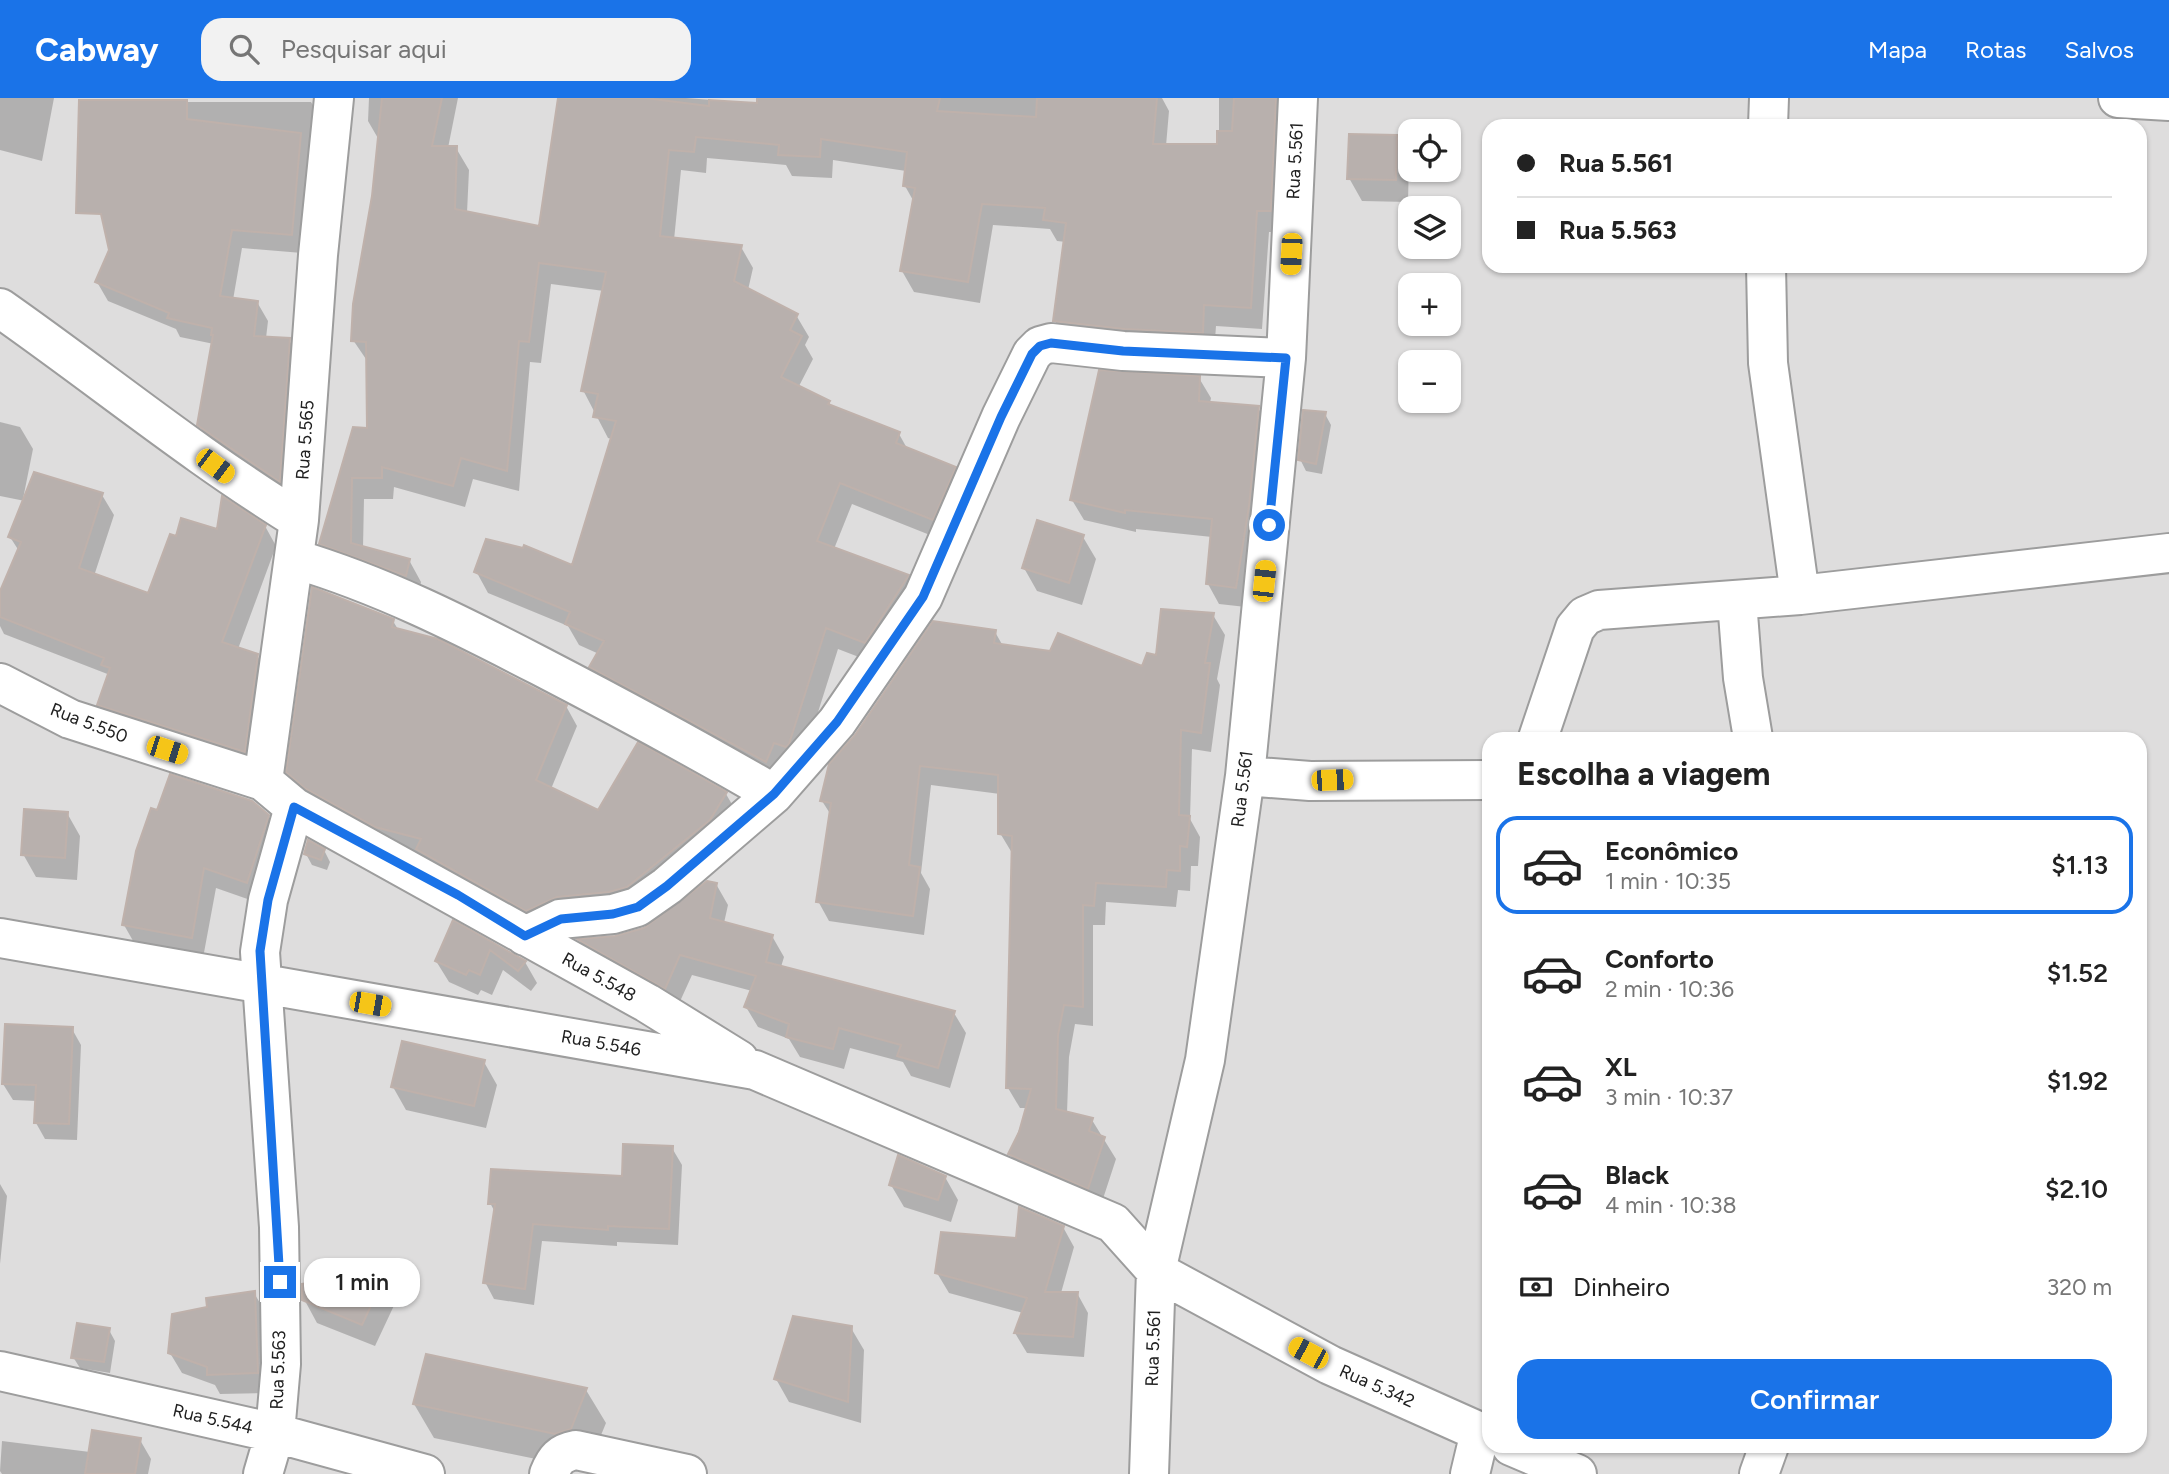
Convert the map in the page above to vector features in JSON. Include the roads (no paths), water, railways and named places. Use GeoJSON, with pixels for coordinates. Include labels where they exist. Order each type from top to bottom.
{"type":"FeatureCollection","features":[{"type":"Feature","properties":{"kind":"street","name":"Rua 5.565"},"geometry":{"type":"LineString","coordinates":[[263,780],[295,559],[318,255],[334,98]]}},
{"type":"Feature","properties":{"kind":"street","name":"Rua 5.561"},"geometry":{"type":"LineString","coordinates":[[1149,1474],[1156,1271],[1205,1060],[1245,776],[1286,358],[1298,98]]}},
{"type":"Feature","properties":{"kind":"street"},"geometry":{"type":"LineString","coordinates":[[1768,119],[1769,98]]}},
{"type":"Feature","properties":{"kind":"street"},"geometry":{"type":"LineString","coordinates":[[2119,98],[2168,100]]}},
{"type":"Feature","properties":{"kind":"street"},"geometry":{"type":"LineString","coordinates":[[1766,273],[1768,363],[1800,595]]}},
{"type":"Feature","properties":{"kind":"street"},"geometry":{"type":"LineString","coordinates":[[0,308],[104,381],[238,482],[299,520]]}},
{"type":"Feature","properties":{"kind":"street"},"geometry":{"type":"LineString","coordinates":[[525,936],[561,919],[613,914],[638,907],[667,886],[774,794],[837,722],[923,597],[1001,417],[1032,354],[1040,346],[1051,343],[1123,351],[1286,358]]}},
{"type":"Feature","properties":{"kind":"street"},"geometry":{"type":"LineString","coordinates":[[1540,732],[1575,628],[1585,616],[1599,610],[1800,595],[2169,553]]}},
{"type":"Feature","properties":{"kind":"street"},"geometry":{"type":"LineString","coordinates":[[295,559],[357,578],[452,619],[625,710],[774,794]]}},
{"type":"Feature","properties":{"kind":"street"},"geometry":{"type":"LineString","coordinates":[[1737,601],[1743,678],[1752,732]]}},
{"type":"Feature","properties":{"kind":"street","name":"Rua 5.550"},"geometry":{"type":"LineString","coordinates":[[0,683],[70,719],[263,780],[294,807]]}},
{"type":"Feature","properties":{"kind":"street"},"geometry":{"type":"LineString","coordinates":[[1245,776],[1310,781],[1482,780]]}},
{"type":"Feature","properties":{"kind":"street","name":"Rua 5.548"},"geometry":{"type":"LineString","coordinates":[[294,807],[458,895],[525,936],[647,1003],[755,1070]]}},
{"type":"Feature","properties":{"kind":"street","name":"Rua 5.563"},"geometry":{"type":"LineString","coordinates":[[263,1474],[275,1433],[281,1364],[279,1227],[260,985],[260,951],[268,900],[294,807]]}},
{"type":"Feature","properties":{"kind":"street","name":"Rua 5.546"},"geometry":{"type":"LineString","coordinates":[[0,938],[755,1070],[1113,1223],[1156,1271]]}},
{"type":"Feature","properties":{"kind":"street","name":"Rua 5.342"},"geometry":{"type":"LineString","coordinates":[[1156,1271],[1330,1365],[1482,1433]]}},
{"type":"Feature","properties":{"kind":"street","name":"Rua 5.544"},"geometry":{"type":"LineString","coordinates":[[0,1371],[275,1433],[425,1474]]}},
{"type":"Feature","properties":{"kind":"street"},"geometry":{"type":"LineString","coordinates":[[549,1474],[554,1461],[564,1452],[576,1450],[687,1474]]}},
{"type":"Feature","properties":{"kind":"street"},"geometry":{"type":"LineString","coordinates":[[1470,1474],[1484,1453]]}},
{"type":"Feature","properties":{"kind":"street","name":"Rua 5.342"},"geometry":{"type":"LineString","coordinates":[[1529,1453],[1577,1474]]}},
{"type":"Feature","properties":{"kind":"street"},"geometry":{"type":"LineString","coordinates":[[1759,1474],[1766,1453]]}}]}
